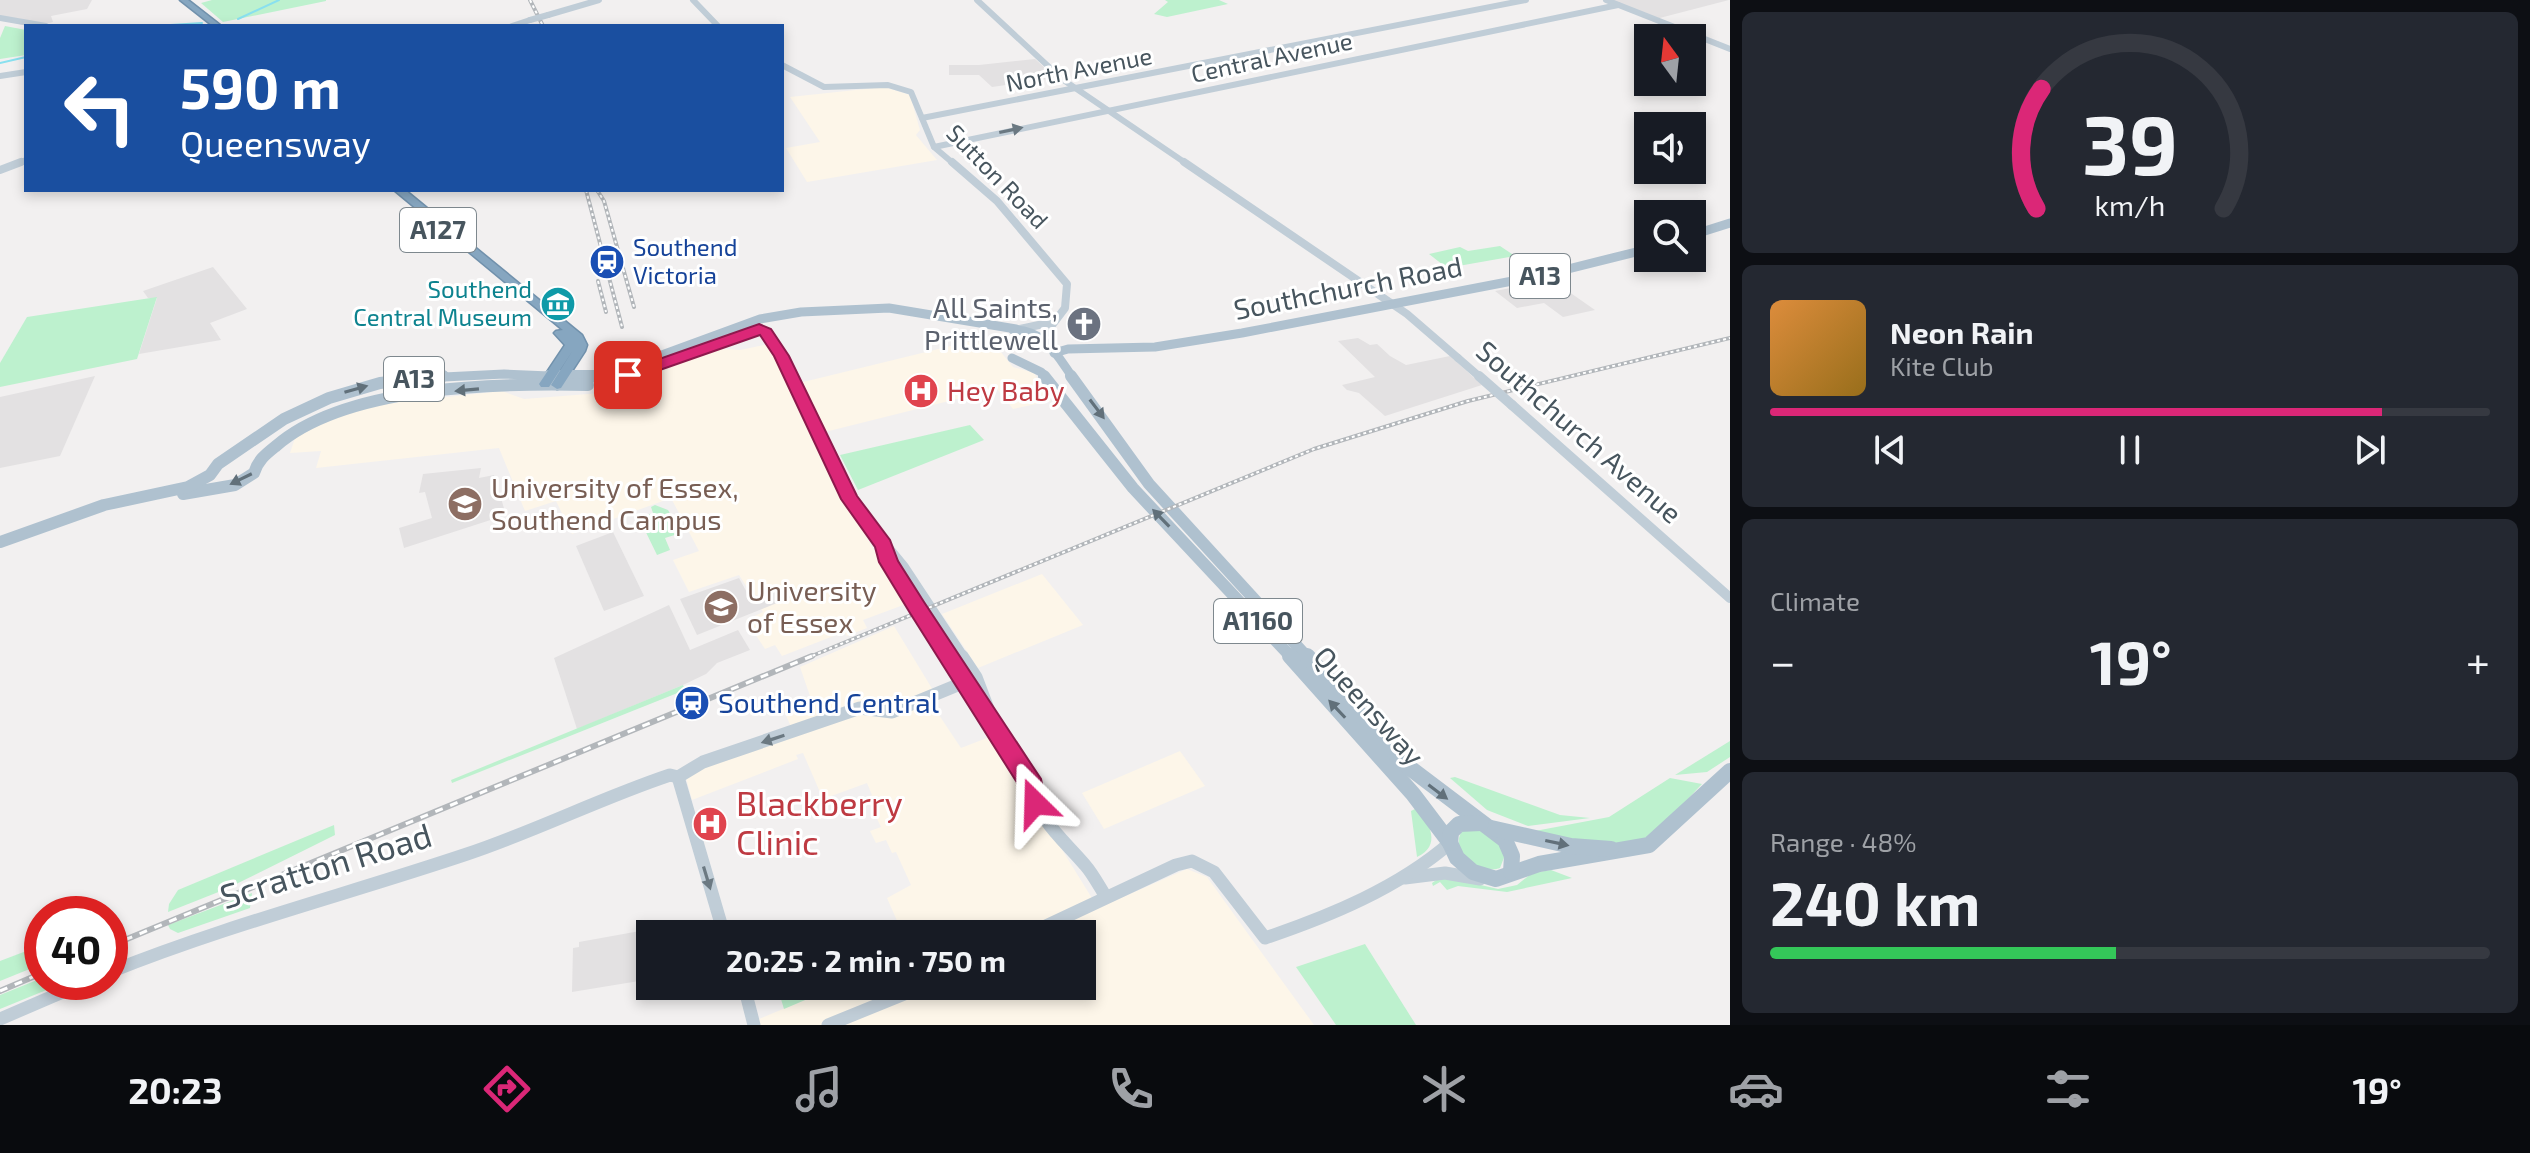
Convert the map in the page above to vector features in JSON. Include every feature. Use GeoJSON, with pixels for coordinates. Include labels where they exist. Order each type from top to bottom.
{"type":"FeatureCollection","features":[{"type":"Feature","properties":{"kind":"highway"},"geometry":{"type":"LineString","coordinates":[[184,0],[215,24]]}},
{"type":"Feature","properties":{"kind":"highway"},"geometry":{"type":"LineString","coordinates":[[191,0],[208,12],[215,24]]}},
{"type":"Feature","properties":{"kind":"highway","name":"A127"},"geometry":{"type":"LineString","coordinates":[[392,192],[578,337],[581,345],[579,351],[554,380]]}},
{"type":"Feature","properties":{"kind":"highway","name":"A127"},"geometry":{"type":"LineString","coordinates":[[401,192],[493,270]]}},
{"type":"Feature","properties":{"kind":"main road"},"geometry":{"type":"LineString","coordinates":[[1706,231],[1730,223]]}},
{"type":"Feature","properties":{"kind":"main road","name":"Southchurch Road"},"geometry":{"type":"LineString","coordinates":[[1054,354],[1068,349],[1140,348],[1393,305],[1552,274],[1634,253]]}},
{"type":"Feature","properties":{"kind":"main road","name":"A13"},"geometry":{"type":"LineString","coordinates":[[231,458],[294,414],[361,387],[440,376],[588,379],[613,374],[765,318],[813,311],[907,310],[1016,330]]}},
{"type":"Feature","properties":{"kind":"main road","name":"A13"},"geometry":{"type":"LineString","coordinates":[[257,462],[304,426],[365,403],[418,394],[554,380],[587,386],[614,380],[759,328]]}},
{"type":"Feature","properties":{"kind":"main road"},"geometry":{"type":"LineString","coordinates":[[1016,330],[1043,337],[1054,354]]}},
{"type":"Feature","properties":{"kind":"main road","name":"Queensway"},"geometry":{"type":"LineString","coordinates":[[1054,354],[1095,406],[1134,466],[1406,765],[1509,847],[1514,864],[1503,876]]}},
{"type":"Feature","properties":{"kind":"main road","name":"Queensway"},"geometry":{"type":"LineString","coordinates":[[1012,358],[1041,372],[1097,447],[1140,496],[1243,603],[1413,794],[1466,867],[1503,876],[1539,864],[1628,850],[1658,839],[1730,771]]}},
{"type":"Feature","properties":{"kind":"main road"},"geometry":{"type":"LineString","coordinates":[[0,542],[74,516],[213,481],[246,480],[254,473],[257,462],[247,456],[231,458],[218,464],[213,481]]}},
{"type":"Feature","properties":{"kind":"main road"},"geometry":{"type":"LineString","coordinates":[[1450,843],[1451,832],[1459,824],[1484,825]]}},
{"type":"Feature","properties":{"kind":"main road","name":"Queensway"},"geometry":{"type":"LineString","coordinates":[[1484,825],[1571,846],[1628,850]]}},
{"type":"Feature","properties":{"kind":"street"},"geometry":{"type":"LineString","coordinates":[[518,24],[599,0]]}},
{"type":"Feature","properties":{"kind":"street"},"geometry":{"type":"LineString","coordinates":[[693,0],[716,24]]}},
{"type":"Feature","properties":{"kind":"street","name":"Southchurch Avenue"},"geometry":{"type":"LineString","coordinates":[[977,0],[1059,77],[1393,305],[1458,358],[1730,598]]}},
{"type":"Feature","properties":{"kind":"street","name":"North Avenue"},"geometry":{"type":"LineString","coordinates":[[922,118],[1526,0]]}},
{"type":"Feature","properties":{"kind":"street"},"geometry":{"type":"LineString","coordinates":[[1606,0],[1730,49]]}},
{"type":"Feature","properties":{"kind":"street","name":"Central Avenue"},"geometry":{"type":"LineString","coordinates":[[934,147],[1618,5]]}},
{"type":"Feature","properties":{"kind":"street"},"geometry":{"type":"LineString","coordinates":[[0,20],[31,24]]}},
{"type":"Feature","properties":{"kind":"street"},"geometry":{"type":"LineString","coordinates":[[0,20],[24,26]]}},
{"type":"Feature","properties":{"kind":"street","name":"Sutton Road"},"geometry":{"type":"LineString","coordinates":[[784,66],[824,87],[888,85],[907,89],[916,99],[934,147],[1006,210],[1064,279],[1069,299],[1066,311],[1058,320]]}},
{"type":"Feature","properties":{"kind":"street"},"geometry":{"type":"LineString","coordinates":[[0,76],[24,72]]}},
{"type":"Feature","properties":{"kind":"street"},"geometry":{"type":"LineString","coordinates":[[0,170],[24,161]]}},
{"type":"Feature","properties":{"kind":"street"},"geometry":{"type":"LineString","coordinates":[[1016,330],[1058,320]]}},
{"type":"Feature","properties":{"kind":"street"},"geometry":{"type":"LineString","coordinates":[[1043,337],[1058,320]]}},
{"type":"Feature","properties":{"kind":"street"},"geometry":{"type":"LineString","coordinates":[[759,328],[769,336],[781,356],[844,489],[883,545],[904,567],[976,677],[992,720]]}},
{"type":"Feature","properties":{"kind":"street"},"geometry":{"type":"LineString","coordinates":[[883,545],[889,562],[1032,786],[1035,803],[1043,819],[1087,867],[1106,897]]}},
{"type":"Feature","properties":{"kind":"street","name":"Scratton Road"},"geometry":{"type":"LineString","coordinates":[[128,965],[173,946],[321,897],[478,850],[615,792],[670,775],[678,777],[703,762],[860,708],[892,712],[965,682]]}},
{"type":"Feature","properties":{"kind":"street"},"geometry":{"type":"LineString","coordinates":[[678,777],[720,920]]}},
{"type":"Feature","properties":{"kind":"street"},"geometry":{"type":"LineString","coordinates":[[1058,920],[1192,861],[1214,872],[1265,938],[1296,929],[1395,880],[1433,858],[1450,843]]}},
{"type":"Feature","properties":{"kind":"street"},"geometry":{"type":"LineString","coordinates":[[1395,880],[1445,873],[1503,876]]}},
{"type":"Feature","properties":{"kind":"street"},"geometry":{"type":"LineString","coordinates":[[0,1019],[44,1000]]}},
{"type":"Feature","properties":{"kind":"street"},"geometry":{"type":"LineString","coordinates":[[748,1000],[754,1025]]}},
{"type":"Feature","properties":{"kind":"street"},"geometry":{"type":"LineString","coordinates":[[835,1022],[889,1000]]}},
{"type":"Feature","properties":{"kind":"shaded area"},"geometry":{"type":"Polygon","coordinates":[[[0,0],[92,0],[87,9],[51,16],[53,22],[45,24],[0,16],[0,0]]]}},
{"type":"Feature","properties":{"kind":"shaded area"},"geometry":{"type":"Polygon","coordinates":[[[1606,0],[1729,0],[1652,20],[1606,0]]]}},
{"type":"Feature","properties":{"kind":"shaded area"},"geometry":{"type":"Polygon","coordinates":[[[1035,59],[1056,78],[992,87],[979,75],[949,75],[949,65],[1035,59]]]}},
{"type":"Feature","properties":{"kind":"shaded area"},"geometry":{"type":"Polygon","coordinates":[[[884,87],[910,95],[920,130],[916,135],[937,160],[807,182],[786,148],[820,142],[790,97],[884,87]]]}},
{"type":"Feature","properties":{"kind":"shaded area"},"geometry":{"type":"Polygon","coordinates":[[[213,267],[247,309],[210,323],[221,340],[139,354],[157,298],[148,298],[143,291],[213,267]]]}},
{"type":"Feature","properties":{"kind":"shaded area"},"geometry":{"type":"Polygon","coordinates":[[[1552,280],[1595,310],[1563,317],[1544,303],[1517,308],[1495,291],[1552,280]]]}},
{"type":"Feature","properties":{"kind":"shaded area"},"geometry":{"type":"Polygon","coordinates":[[[1358,338],[1370,345],[1377,344],[1406,365],[1450,356],[1482,385],[1385,416],[1359,393],[1342,385],[1375,377],[1338,341],[1358,338]]]}},
{"type":"Feature","properties":{"kind":"shaded area"},"geometry":{"type":"Polygon","coordinates":[[[967,342],[996,346],[1013,367],[1034,373],[1051,401],[1013,409],[997,389],[813,435],[837,487],[906,604],[863,620],[867,628],[847,636],[844,632],[782,656],[775,645],[765,649],[746,620],[763,612],[739,575],[689,592],[673,560],[699,551],[671,498],[572,534],[556,501],[525,511],[499,448],[316,468],[321,451],[290,453],[295,438],[333,418],[373,405],[502,391],[524,399],[614,392],[649,370],[711,348],[740,350],[769,344],[791,385],[967,342]]]}},
{"type":"Feature","properties":{"kind":"shaded area"},"geometry":{"type":"Polygon","coordinates":[[[95,376],[60,456],[0,468],[0,397],[95,376]]]}},
{"type":"Feature","properties":{"kind":"shaded area","name":"University of Essex, Southend Campus"},"geometry":{"type":"Polygon","coordinates":[[[481,468],[479,478],[494,475],[506,515],[404,548],[399,528],[432,518],[425,492],[419,493],[423,474],[481,468]]]}},
{"type":"Feature","properties":{"kind":"shaded area","name":"University of Essex, Southend Campus"},"geometry":{"type":"Polygon","coordinates":[[[613,532],[644,596],[604,611],[576,546],[613,532]]]}},
{"type":"Feature","properties":{"kind":"shaded area"},"geometry":{"type":"Polygon","coordinates":[[[1042,574],[1083,625],[978,668],[942,614],[1042,574]]]}},
{"type":"Feature","properties":{"kind":"shaded area","name":"University of Essex, Southend Campus"},"geometry":{"type":"Polygon","coordinates":[[[739,578],[750,598],[788,584],[797,595],[697,635],[680,599],[739,578]]]}},
{"type":"Feature","properties":{"kind":"shaded area"},"geometry":{"type":"Polygon","coordinates":[[[669,605],[690,650],[738,630],[750,650],[717,663],[706,674],[683,685],[577,729],[554,658],[669,605]]]}},
{"type":"Feature","properties":{"kind":"shaded area"},"geometry":{"type":"Polygon","coordinates":[[[894,626],[939,700],[931,703],[961,748],[992,736],[1098,908],[1187,869],[1207,877],[1314,1025],[760,1025],[759,1019],[804,1000],[1096,1000],[1096,920],[897,920],[887,898],[911,885],[896,852],[892,853],[886,840],[876,843],[870,831],[881,827],[867,798],[872,795],[867,783],[823,799],[803,753],[796,755],[798,759],[692,800],[685,774],[795,736],[782,706],[810,696],[800,667],[894,626]]]}},
{"type":"Feature","properties":{"kind":"shaded area"},"geometry":{"type":"Polygon","coordinates":[[[1180,751],[1205,786],[1104,829],[1082,793],[1180,751]]]}},
{"type":"Feature","properties":{"kind":"shaded area"},"geometry":{"type":"Polygon","coordinates":[[[636,932],[636,981],[572,992],[573,948],[579,947],[579,942],[636,932]]]}},
{"type":"Feature","properties":{"kind":"green space"},"geometry":{"type":"Polygon","coordinates":[[[212,0],[326,1],[223,22],[201,3],[212,0]]]}},
{"type":"Feature","properties":{"kind":"green space"},"geometry":{"type":"Polygon","coordinates":[[[1165,0],[1219,0],[1228,4],[1167,17],[1154,14],[1168,2],[1165,0]]]}},
{"type":"Feature","properties":{"kind":"green space"},"geometry":{"type":"Polygon","coordinates":[[[5,26],[24,30],[24,55],[0,59],[0,38],[5,26]]]}},
{"type":"Feature","properties":{"kind":"green space"},"geometry":{"type":"Polygon","coordinates":[[[1500,246],[1515,256],[1447,268],[1429,254],[1460,247],[1468,251],[1500,246]]]}},
{"type":"Feature","properties":{"kind":"green space"},"geometry":{"type":"Polygon","coordinates":[[[157,297],[137,359],[0,387],[0,363],[27,317],[157,297]]]}},
{"type":"Feature","properties":{"kind":"green space"},"geometry":{"type":"Polygon","coordinates":[[[970,425],[984,440],[858,490],[840,455],[970,425]]]}},
{"type":"Feature","properties":{"kind":"green space"},"geometry":{"type":"Polygon","coordinates":[[[655,505],[668,510],[681,533],[665,538],[670,550],[657,555],[639,518],[653,513],[651,507],[655,505]]]}},
{"type":"Feature","properties":{"kind":"green space"},"geometry":{"type":"Polygon","coordinates":[[[683,685],[685,690],[452,783],[451,780],[683,685]]]}},
{"type":"Feature","properties":{"kind":"green space"},"geometry":{"type":"Polygon","coordinates":[[[1730,741],[1730,757],[1707,772],[1675,775],[1730,741]]]}},
{"type":"Feature","properties":{"kind":"green space"},"geometry":{"type":"Polygon","coordinates":[[[1455,777],[1560,815],[1590,818],[1528,826],[1487,810],[1450,778],[1455,777]]]}},
{"type":"Feature","properties":{"kind":"green space"},"geometry":{"type":"Polygon","coordinates":[[[1670,778],[1702,784],[1676,813],[1647,837],[1620,845],[1606,845],[1535,831],[1609,817],[1670,778]]]}},
{"type":"Feature","properties":{"kind":"green space"},"geometry":{"type":"Polygon","coordinates":[[[1419,807],[1429,828],[1431,841],[1425,852],[1417,857],[1411,811],[1419,807]]]}},
{"type":"Feature","properties":{"kind":"green space"},"geometry":{"type":"Polygon","coordinates":[[[334,825],[335,835],[226,889],[168,912],[169,904],[178,890],[334,825]]]}},
{"type":"Feature","properties":{"kind":"green space"},"geometry":{"type":"Polygon","coordinates":[[[1478,828],[1496,838],[1505,855],[1500,868],[1476,865],[1459,847],[1462,831],[1478,828]]]}},
{"type":"Feature","properties":{"kind":"green space"},"geometry":{"type":"Polygon","coordinates":[[[1551,870],[1572,878],[1507,892],[1458,886],[1447,890],[1440,882],[1433,886],[1432,883],[1442,876],[1498,889],[1517,885],[1532,873],[1551,870]]]}},
{"type":"Feature","properties":{"kind":"green space"},"geometry":{"type":"Polygon","coordinates":[[[252,893],[250,908],[178,933],[168,925],[252,893]]]}},
{"type":"Feature","properties":{"kind":"green space"},"geometry":{"type":"Polygon","coordinates":[[[1365,944],[1416,1025],[1336,1025],[1296,967],[1365,944]]]}},
{"type":"Feature","properties":{"kind":"green space"},"geometry":{"type":"Polygon","coordinates":[[[24,952],[24,971],[0,981],[0,961],[24,952]]]}},
{"type":"Feature","properties":{"kind":"green space"},"geometry":{"type":"Polygon","coordinates":[[[24,985],[24,999],[0,1009],[0,995],[24,985]]]}},
{"type":"Feature","properties":{"kind":"green space"},"geometry":{"type":"Polygon","coordinates":[[[781,1000],[805,1000],[784,1009],[781,1000]]]}},
{"type":"Feature","properties":{"kind":"waterway"},"geometry":{"type":"LineString","coordinates":[[238,19],[279,0]]}},
{"type":"Feature","properties":{"kind":"waterway"},"geometry":{"type":"LineString","coordinates":[[186,24],[202,23]]}},
{"type":"Feature","properties":{"kind":"waterway"},"geometry":{"type":"LineString","coordinates":[[0,63],[24,57]]}},
{"type":"Feature","properties":{"kind":"railway"},"geometry":{"type":"LineString","coordinates":[[530,0],[542,24]]}},
{"type":"Feature","properties":{"kind":"railway"},"geometry":{"type":"LineString","coordinates":[[587,192],[622,327]]}},
{"type":"Feature","properties":{"kind":"railway"},"geometry":{"type":"LineString","coordinates":[[598,192],[604,201],[634,307]]}},
{"type":"Feature","properties":{"kind":"railway"},"geometry":{"type":"LineString","coordinates":[[598,281],[606,312]]}},
{"type":"Feature","properties":{"kind":"railway"},"geometry":{"type":"LineString","coordinates":[[807,658],[1314,449],[1468,401],[1730,338]]}},
{"type":"Feature","properties":{"kind":"railway"},"geometry":{"type":"LineString","coordinates":[[128,939],[812,656]]}},
{"type":"Feature","properties":{"kind":"railway"},"geometry":{"type":"LineString","coordinates":[[0,991],[24,981]]}},
{"type":"Feature","properties":{"kind":"place","name":"Southend Victoria"},"geometry":{"type":"Point","coordinates":[607,262]}},
{"type":"Feature","properties":{"kind":"place","name":"Southend Central Museum"},"geometry":{"type":"Point","coordinates":[558,304]}},
{"type":"Feature","properties":{"kind":"place","name":"All Saints, Prittlewell"},"geometry":{"type":"Point","coordinates":[1084,324]}},
{"type":"Feature","properties":{"kind":"place","name":"Hey Baby"},"geometry":{"type":"Point","coordinates":[921,391]}},
{"type":"Feature","properties":{"kind":"place","name":"University of Essex, Southend Campus"},"geometry":{"type":"Point","coordinates":[465,504]}},
{"type":"Feature","properties":{"kind":"place","name":"University of Essex"},"geometry":{"type":"Point","coordinates":[721,607]}},
{"type":"Feature","properties":{"kind":"place","name":"Southend Central"},"geometry":{"type":"Point","coordinates":[692,703]}},
{"type":"Feature","properties":{"kind":"place","name":"Blackberry Clinic"},"geometry":{"type":"Point","coordinates":[710,824]}},
{"type":"Feature","properties":{"kind":"route"},"geometry":{"type":"LineString","coordinates":[[628,375],[759,328],[769,336],[852,504],[883,545],[889,562],[917,608],[977,702],[992,720],[1032,786],[1035,803]]}}]}
